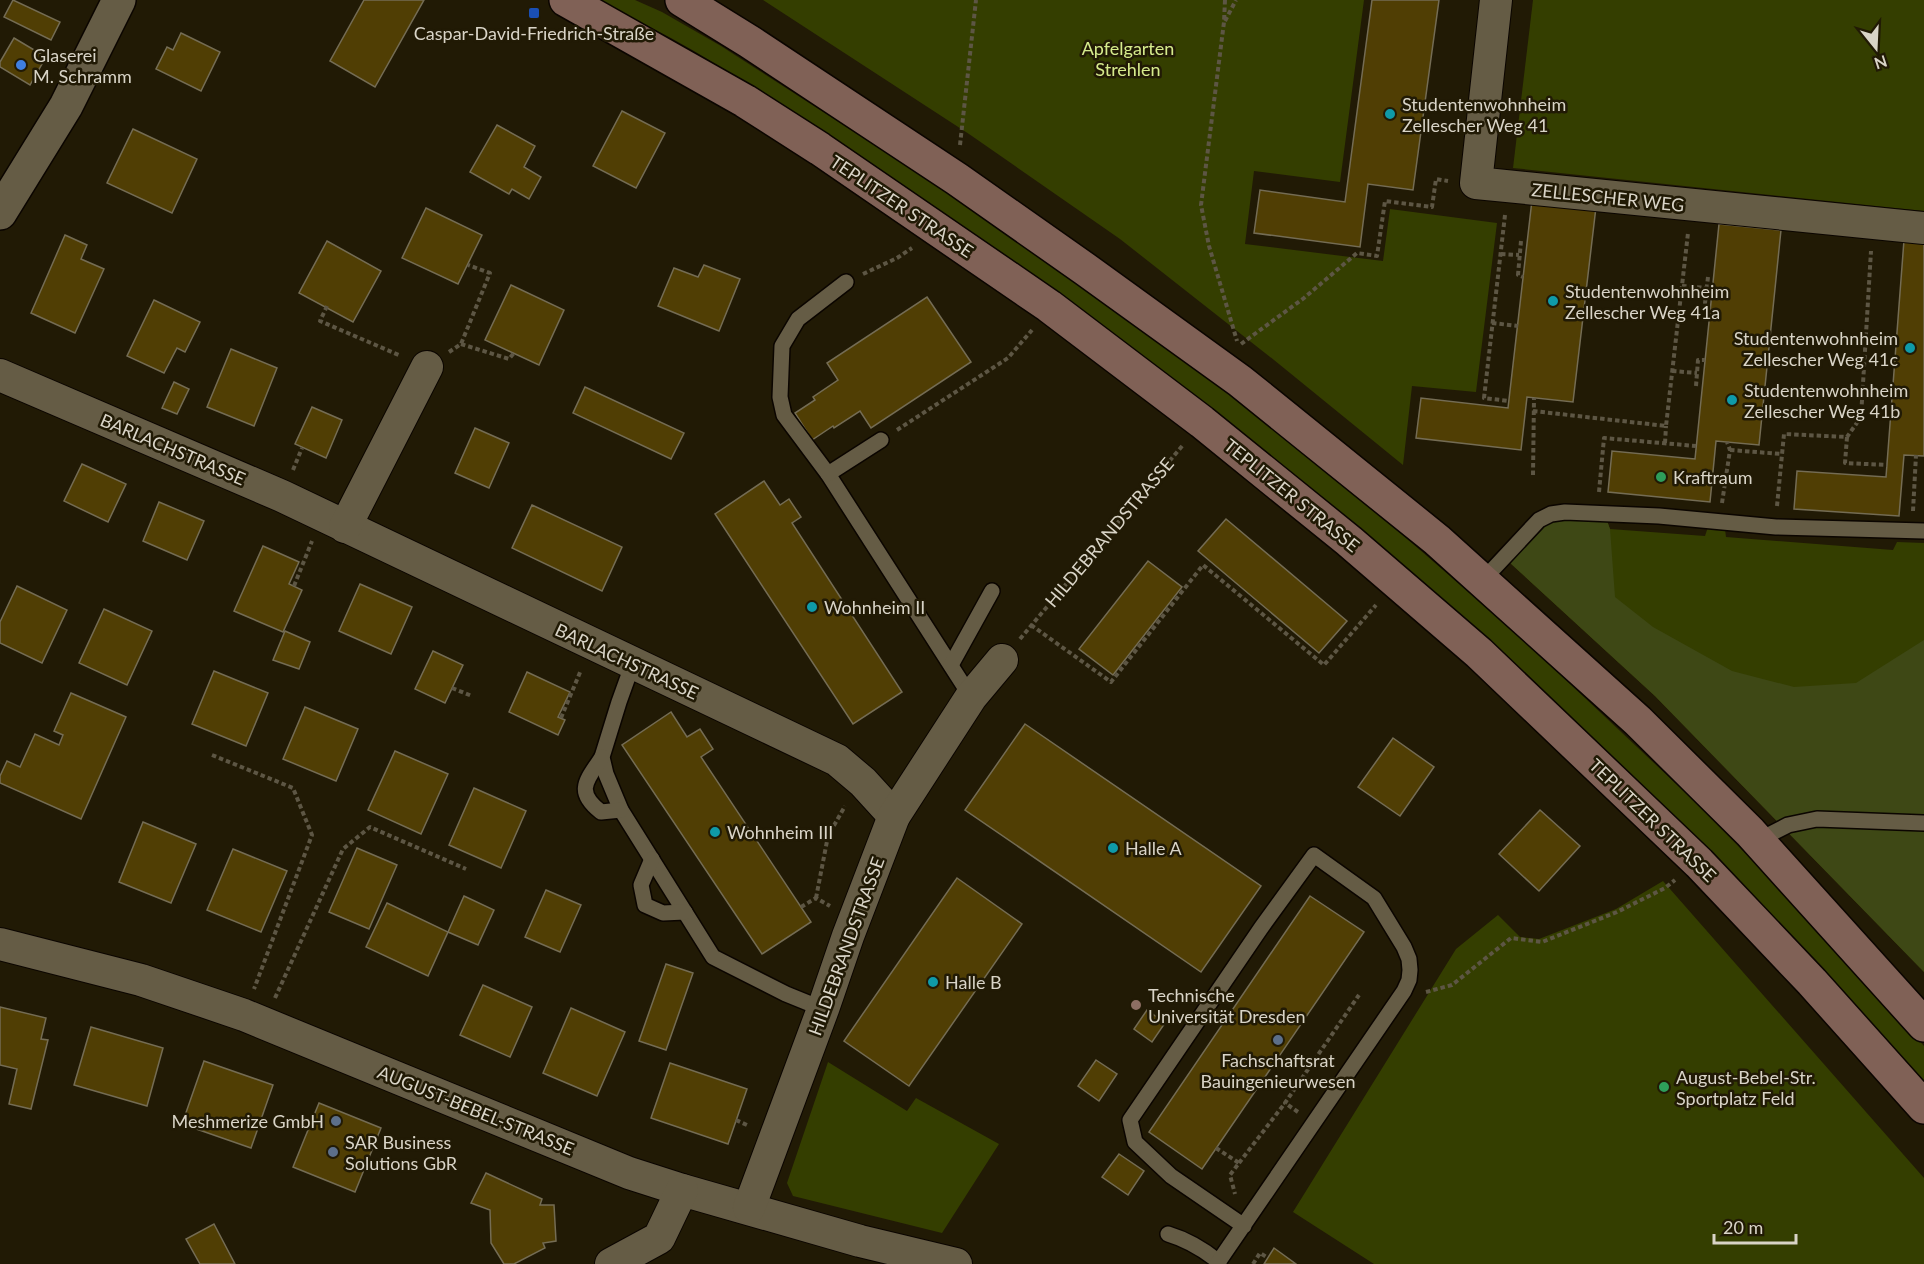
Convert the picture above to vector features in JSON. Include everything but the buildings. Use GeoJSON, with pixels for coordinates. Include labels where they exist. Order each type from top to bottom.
{"type":"FeatureCollection","features":[{"type":"Feature","properties":{"kind":"main road","name":"TEPLITZER STRASSE"},"geometry":{"type":"LineString","coordinates":[[566,0],[745,101],[820,149],[1049,306],[1202,422],[1397,581],[1479,653],[1699,863],[1805,975],[1924,1107]]}},
{"type":"Feature","properties":{"kind":"main road"},"geometry":{"type":"LineString","coordinates":[[682,0],[750,42],[957,179],[1240,381],[1437,540],[1638,721],[1757,841],[1924,1024]]}},
{"type":"Feature","properties":{"kind":"street"},"geometry":{"type":"LineString","coordinates":[[0,213],[66,106],[119,0]]}},
{"type":"Feature","properties":{"kind":"street","name":"ZELLESCHER WEG"},"geometry":{"type":"LineString","coordinates":[[1496,0],[1476,183],[1924,228]]}},
{"type":"Feature","properties":{"kind":"street"},"geometry":{"type":"LineString","coordinates":[[334,521],[427,367]]}},
{"type":"Feature","properties":{"kind":"street","name":"BARLACHSTRASSE"},"geometry":{"type":"LineString","coordinates":[[0,375],[282,496],[837,760],[863,782],[894,816]]}},
{"type":"Feature","properties":{"kind":"street","name":"HILDEBRANDSTRASSE"},"geometry":{"type":"LineString","coordinates":[[749,1208],[894,816],[971,697],[1002,660]]}},
{"type":"Feature","properties":{"kind":"street","name":"AUGUST-BEBEL-STRASSE"},"geometry":{"type":"LineString","coordinates":[[0,944],[141,980],[254,1019],[629,1173],[860,1241],[956,1264]]}},
{"type":"Feature","properties":{"kind":"street"},"geometry":{"type":"LineString","coordinates":[[611,1264],[662,1251],[682,1190]]}},
{"type":"Feature","properties":{"kind":"lane"},"geometry":{"type":"LineString","coordinates":[[846,282],[798,319],[782,346],[780,397],[784,415],[828,474],[971,697]]}},
{"type":"Feature","properties":{"kind":"lane"},"geometry":{"type":"LineString","coordinates":[[828,474],[881,440]]}},
{"type":"Feature","properties":{"kind":"lane"},"geometry":{"type":"LineString","coordinates":[[1482,581],[1539,520],[1551,514],[1565,512],[1659,516],[1776,527],[1918,531]]}},
{"type":"Feature","properties":{"kind":"lane"},"geometry":{"type":"LineString","coordinates":[[951,665],[992,591]]}},
{"type":"Feature","properties":{"kind":"lane"},"geometry":{"type":"LineString","coordinates":[[621,810],[601,812],[590,803],[585,793],[586,781],[602,757],[633,663]]}},
{"type":"Feature","properties":{"kind":"lane"},"geometry":{"type":"LineString","coordinates":[[602,757],[606,774],[621,810],[713,957],[786,994],[823,1009]]}},
{"type":"Feature","properties":{"kind":"lane"},"geometry":{"type":"LineString","coordinates":[[1757,841],[1788,825],[1817,819],[1924,823]]}},
{"type":"Feature","properties":{"kind":"lane"},"geometry":{"type":"LineString","coordinates":[[1168,1234],[1185,1239],[1202,1248],[1218,1263],[1244,1226],[1313,1122],[1404,991],[1409,980],[1410,970],[1404,947],[1374,898],[1314,855],[1261,928],[1130,1120],[1135,1142],[1171,1176],[1244,1226]]}},
{"type":"Feature","properties":{"kind":"lane"},"geometry":{"type":"LineString","coordinates":[[652,859],[641,885],[645,905],[663,913],[685,912]]}},
{"type":"Feature","properties":{"kind":"path"},"geometry":{"type":"LineString","coordinates":[[957,179],[976,0]]}},
{"type":"Feature","properties":{"kind":"path"},"geometry":{"type":"LineString","coordinates":[[1225,0],[1202,205],[1209,246],[1239,346],[1304,298],[1357,254],[1377,256],[1385,201],[1432,207],[1435,189]]}},
{"type":"Feature","properties":{"kind":"path"},"geometry":{"type":"LineString","coordinates":[[1224,22],[1236,0]]}},
{"type":"Feature","properties":{"kind":"path"},"geometry":{"type":"LineString","coordinates":[[1506,206],[1484,398],[1509,400]]}},
{"type":"Feature","properties":{"kind":"path"},"geometry":{"type":"LineString","coordinates":[[1665,443],[1688,236]]}},
{"type":"Feature","properties":{"kind":"path"},"geometry":{"type":"LineString","coordinates":[[1521,241],[1518,275],[1523,277]]}},
{"type":"Feature","properties":{"kind":"path"},"geometry":{"type":"LineString","coordinates":[[846,282],[897,258],[910,249]]}},
{"type":"Feature","properties":{"kind":"path"},"geometry":{"type":"LineString","coordinates":[[1501,254],[1519,255]]}},
{"type":"Feature","properties":{"kind":"path"},"geometry":{"type":"LineString","coordinates":[[327,306],[320,321],[427,367],[461,344],[490,273],[468,265]]}},
{"type":"Feature","properties":{"kind":"path"},"geometry":{"type":"LineString","coordinates":[[1870,268],[1861,417],[1847,437],[1845,463],[1887,465]]}},
{"type":"Feature","properties":{"kind":"path"},"geometry":{"type":"LineString","coordinates":[[1708,277],[1704,312],[1710,312]]}},
{"type":"Feature","properties":{"kind":"path"},"geometry":{"type":"LineString","coordinates":[[1682,286],[1707,288]]}},
{"type":"Feature","properties":{"kind":"path"},"geometry":{"type":"LineString","coordinates":[[1492,323],[1518,326]]}},
{"type":"Feature","properties":{"kind":"path"},"geometry":{"type":"LineString","coordinates":[[881,440],[1008,358],[1023,342]]}},
{"type":"Feature","properties":{"kind":"path"},"geometry":{"type":"LineString","coordinates":[[461,344],[509,359],[514,353]]}},
{"type":"Feature","properties":{"kind":"path"},"geometry":{"type":"LineString","coordinates":[[1696,386],[1698,360],[1705,360]]}},
{"type":"Feature","properties":{"kind":"path"},"geometry":{"type":"LineString","coordinates":[[1672,371],[1697,373]]}},
{"type":"Feature","properties":{"kind":"path"},"geometry":{"type":"LineString","coordinates":[[1533,475],[1534,398]]}},
{"type":"Feature","properties":{"kind":"path"},"geometry":{"type":"LineString","coordinates":[[1533,411],[1666,426]]}},
{"type":"Feature","properties":{"kind":"path","name":"HILDEBRANDSTRASSE"},"geometry":{"type":"LineString","coordinates":[[1002,660],[1202,422]]}},
{"type":"Feature","properties":{"kind":"path"},"geometry":{"type":"LineString","coordinates":[[1776,527],[1784,434],[1847,437]]}},
{"type":"Feature","properties":{"kind":"path"},"geometry":{"type":"LineString","coordinates":[[1598,497],[1604,438],[1696,446]]}},
{"type":"Feature","properties":{"kind":"path"},"geometry":{"type":"LineString","coordinates":[[1720,521],[1730,450],[1726,442]]}},
{"type":"Feature","properties":{"kind":"path"},"geometry":{"type":"LineString","coordinates":[[1730,450],[1782,454]]}},
{"type":"Feature","properties":{"kind":"path"},"geometry":{"type":"LineString","coordinates":[[1916,455],[1918,531]]}},
{"type":"Feature","properties":{"kind":"path"},"geometry":{"type":"LineString","coordinates":[[294,586],[334,521]]}},
{"type":"Feature","properties":{"kind":"path"},"geometry":{"type":"LineString","coordinates":[[1031,625],[1111,681],[1203,565],[1324,665],[1397,581]]}},
{"type":"Feature","properties":{"kind":"path"},"geometry":{"type":"LineString","coordinates":[[561,718],[592,644]]}},
{"type":"Feature","properties":{"kind":"path"},"geometry":{"type":"LineString","coordinates":[[452,688],[472,696]]}},
{"type":"Feature","properties":{"kind":"path"},"geometry":{"type":"LineString","coordinates":[[212,755],[293,788],[312,835],[254,1019]]}},
{"type":"Feature","properties":{"kind":"path"},"geometry":{"type":"LineString","coordinates":[[816,898],[828,836],[853,794],[863,782]]}},
{"type":"Feature","properties":{"kind":"path"},"geometry":{"type":"LineString","coordinates":[[254,1019],[343,849],[370,827],[466,869]]}},
{"type":"Feature","properties":{"kind":"path"},"geometry":{"type":"LineString","coordinates":[[1404,991],[1415,993],[1433,991],[1452,985],[1511,938],[1542,942],[1606,916],[1665,888],[1699,863]]}},
{"type":"Feature","properties":{"kind":"path"},"geometry":{"type":"LineString","coordinates":[[1244,1226],[1230,1175],[1285,1102],[1359,994]]}},
{"type":"Feature","properties":{"kind":"path"},"geometry":{"type":"LineString","coordinates":[[1285,1102],[1313,1122]]}},
{"type":"Feature","properties":{"kind":"path"},"geometry":{"type":"LineString","coordinates":[[1216,1148],[1239,1163]]}},
{"type":"Feature","properties":{"kind":"path"},"geometry":{"type":"LineString","coordinates":[[1253,1264],[1260,1252],[1268,1258]]}},
{"type":"Feature","properties":{"kind":"green space"},"geometry":{"type":"Polygon","coordinates":[[[598,0],[635,0],[662,12],[721,46],[1074,274],[1178,349],[1325,468],[1515,632],[1689,796],[1810,919],[1924,1046],[1924,1087],[1822,971],[1016,264],[776,102],[694,51],[598,0]]]}},
{"type":"Feature","properties":{"kind":"green space","name":"Apfelgarten Strehlen"},"geometry":{"type":"Polygon","coordinates":[[[763,0],[1364,0],[1340,182],[1254,171],[1245,244],[1383,261],[1390,209],[1497,223],[1476,392],[1412,386],[1403,465],[1120,239],[969,134],[763,0]]]}},
{"type":"Feature","properties":{"kind":"green space"},"geometry":{"type":"Polygon","coordinates":[[[1533,0],[1924,0],[1924,211],[1513,168],[1533,0]]]}},
{"type":"Feature","properties":{"kind":"green space"},"geometry":{"type":"Polygon","coordinates":[[[1606,518],[1610,529],[1705,536],[1708,527],[1725,529],[1726,537],[1893,550],[1897,542],[1924,543],[1924,972],[1655,696],[1509,562],[1556,521],[1606,518]]]}},
{"type":"Feature","properties":{"kind":"green space"},"geometry":{"type":"Polygon","coordinates":[[[1606,518],[1610,529],[1615,597],[1653,627],[1732,671],[1794,687],[1856,683],[1924,640],[1924,972],[1655,696],[1509,562],[1541,526],[1556,521],[1606,518]]]}},
{"type":"Feature","properties":{"kind":"green space"},"geometry":{"type":"Polygon","coordinates":[[[1663,881],[1924,1178],[1924,1264],[1374,1264],[1293,1212],[1456,949],[1498,915],[1520,937],[1539,939],[1616,909],[1663,881]]]}},
{"type":"Feature","properties":{"kind":"green space"},"geometry":{"type":"Polygon","coordinates":[[[828,1062],[907,1111],[916,1098],[999,1144],[942,1233],[793,1196],[787,1183],[828,1062]]]}},
{"type":"Feature","properties":{"kind":"place","name":"Caspar-David-Friedrich-Straße"},"geometry":{"type":"Point","coordinates":[534,13]}},
{"type":"Feature","properties":{"kind":"place","name":"Glaserei M. Schramm"},"geometry":{"type":"Point","coordinates":[21,65]}},
{"type":"Feature","properties":{"kind":"place","name":"Studentenwohnheim Zellescher Weg 41"},"geometry":{"type":"Point","coordinates":[1390,114]}},
{"type":"Feature","properties":{"kind":"place","name":"Studentenwohnheim Zellescher Weg 41a"},"geometry":{"type":"Point","coordinates":[1553,301]}},
{"type":"Feature","properties":{"kind":"place","name":"Studentenwohnheim Zellescher Weg 41c"},"geometry":{"type":"Point","coordinates":[1910,348]}},
{"type":"Feature","properties":{"kind":"place","name":"Studentenwohnheim Zellescher Weg 41b"},"geometry":{"type":"Point","coordinates":[1732,400]}},
{"type":"Feature","properties":{"kind":"place","name":"Kraftraum"},"geometry":{"type":"Point","coordinates":[1661,477]}},
{"type":"Feature","properties":{"kind":"place","name":"Wohnheim II"},"geometry":{"type":"Point","coordinates":[812,607]}},
{"type":"Feature","properties":{"kind":"place","name":"Wohnheim III"},"geometry":{"type":"Point","coordinates":[715,832]}},
{"type":"Feature","properties":{"kind":"place","name":"Halle A"},"geometry":{"type":"Point","coordinates":[1113,848]}},
{"type":"Feature","properties":{"kind":"place","name":"Halle B"},"geometry":{"type":"Point","coordinates":[933,982]}},
{"type":"Feature","properties":{"kind":"place","name":"Technische Universität Dresden"},"geometry":{"type":"Point","coordinates":[1136,1005]}},
{"type":"Feature","properties":{"kind":"place","name":"Fachschaftsrat Bauingenieurwesen"},"geometry":{"type":"Point","coordinates":[1278,1040]}},
{"type":"Feature","properties":{"kind":"place","name":"August-Bebel-Str. Sportplatz Feld"},"geometry":{"type":"Point","coordinates":[1664,1087]}},
{"type":"Feature","properties":{"kind":"place","name":"Meshmerize GmbH"},"geometry":{"type":"Point","coordinates":[336,1121]}},
{"type":"Feature","properties":{"kind":"place","name":"SAR Business Solutions GbR"},"geometry":{"type":"Point","coordinates":[333,1152]}}]}
